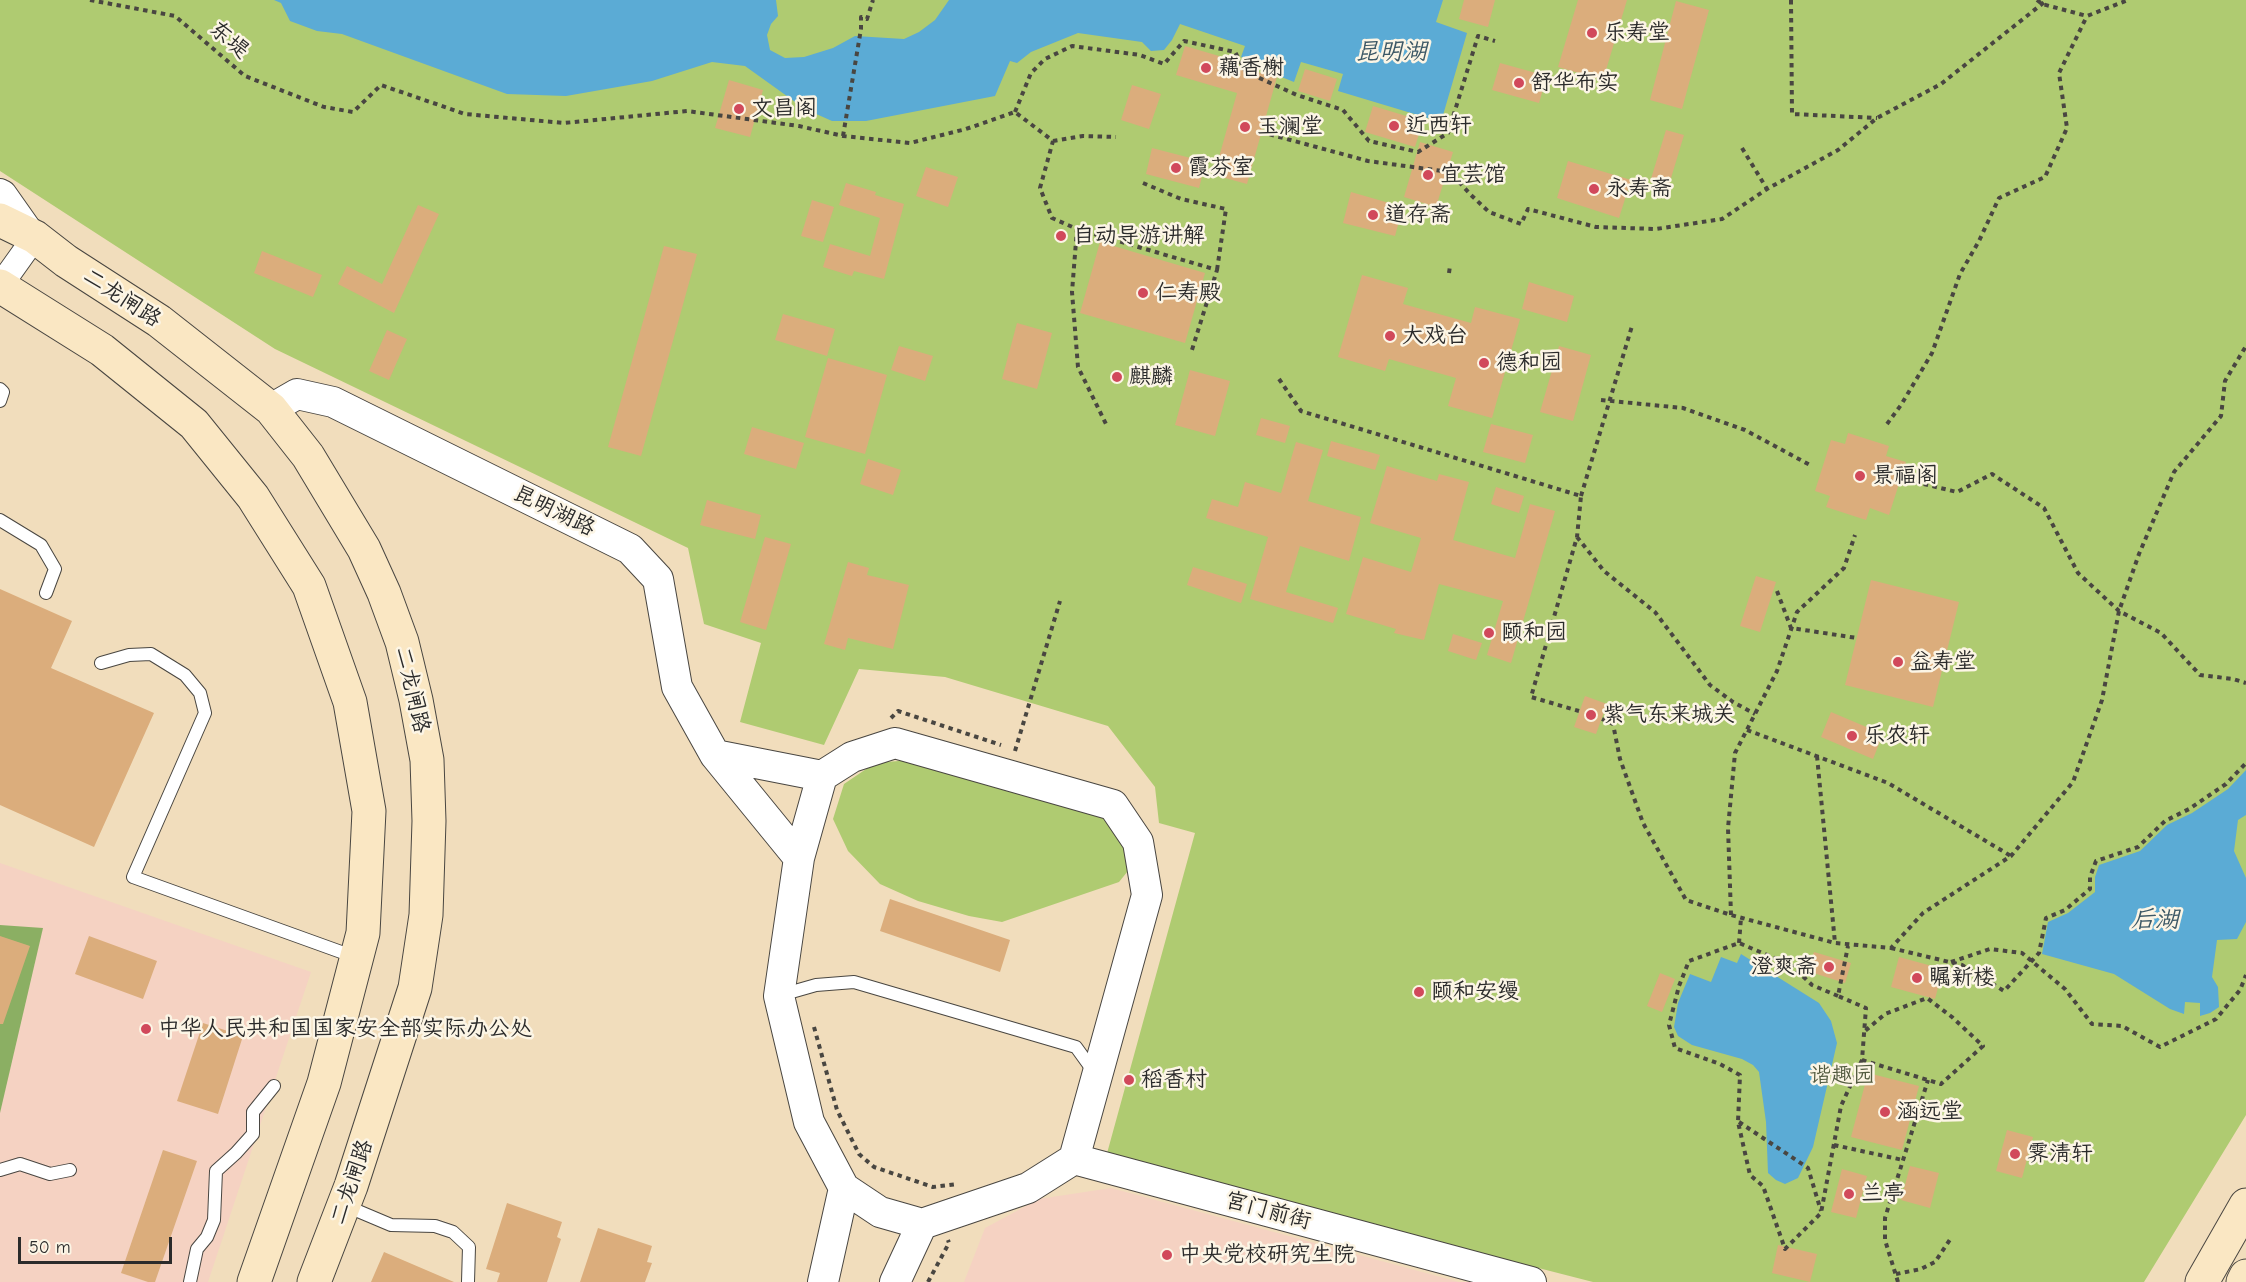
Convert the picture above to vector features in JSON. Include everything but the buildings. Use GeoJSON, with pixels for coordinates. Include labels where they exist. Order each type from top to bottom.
{"type":"FeatureCollection","features":[{"type":"Feature","properties":{"kind":"main road","name":"二龙闸路"},"geometry":{"type":"LineString","coordinates":[[0,220],[35,237],[66,261],[159,321],[271,409],[308,456],[364,549],[402,642],[427,760],[429,821],[426,915],[415,988],[344,1205],[314,1282]]}},
{"type":"Feature","properties":{"kind":"main road"},"geometry":{"type":"LineString","coordinates":[[0,286],[102,350],[194,424],[253,497],[309,586],[350,702],[369,811],[363,933],[324,1083],[254,1282]]}},
{"type":"Feature","properties":{"kind":"main road"},"geometry":{"type":"LineString","coordinates":[[2202,1282],[2246,1205]]}},
{"type":"Feature","properties":{"kind":"main road"},"geometry":{"type":"LineString","coordinates":[[2243,1282],[2246,1276]]}},
{"type":"Feature","properties":{"kind":"street"},"geometry":{"type":"LineString","coordinates":[[0,191],[4,193],[35,237],[0,286]]}},
{"type":"Feature","properties":{"kind":"street","name":"昆明湖路"},"geometry":{"type":"LineString","coordinates":[[271,409],[297,394],[333,402],[630,549],[657,579],[677,687],[715,755],[800,858]]}},
{"type":"Feature","properties":{"kind":"street"},"geometry":{"type":"LineString","coordinates":[[895,742],[1008,775],[1113,806],[1138,842],[1147,895],[1074,1159],[1028,1188],[922,1224],[880,1212],[844,1188],[809,1122],[791,992],[800,858],[822,776],[852,757],[895,742]]}},
{"type":"Feature","properties":{"kind":"street"},"geometry":{"type":"LineString","coordinates":[[715,755],[822,776]]}},
{"type":"Feature","properties":{"kind":"street","name":"宫门前街"},"geometry":{"type":"LineString","coordinates":[[1074,1159],[1531,1282]]}},
{"type":"Feature","properties":{"kind":"street"},"geometry":{"type":"LineString","coordinates":[[823,1282],[844,1188]]}},
{"type":"Feature","properties":{"kind":"street"},"geometry":{"type":"LineString","coordinates":[[895,1282],[922,1224]]}},
{"type":"Feature","properties":{"kind":"lane"},"geometry":{"type":"LineString","coordinates":[[0,390],[3,392],[0,401]]}},
{"type":"Feature","properties":{"kind":"lane"},"geometry":{"type":"LineString","coordinates":[[0,520],[41,545],[55,569],[46,593]]}},
{"type":"Feature","properties":{"kind":"lane"},"geometry":{"type":"LineString","coordinates":[[101,663],[129,655],[151,654],[185,675],[201,693],[206,713],[133,877],[356,957]]}},
{"type":"Feature","properties":{"kind":"lane"},"geometry":{"type":"LineString","coordinates":[[791,992],[816,985],[854,982],[1076,1047],[1096,1075]]}},
{"type":"Feature","properties":{"kind":"lane"},"geometry":{"type":"LineString","coordinates":[[190,1282],[197,1249],[207,1237],[214,1220],[216,1171],[253,1134],[253,1112],[274,1086]]}},
{"type":"Feature","properties":{"kind":"lane"},"geometry":{"type":"LineString","coordinates":[[0,1170],[20,1164],[50,1174],[70,1170]]}},
{"type":"Feature","properties":{"kind":"lane"},"geometry":{"type":"LineString","coordinates":[[344,1205],[392,1225],[435,1226],[453,1232],[469,1247],[468,1282]]}},
{"type":"Feature","properties":{"kind":"path","name":"东堤"},"geometry":{"type":"LineString","coordinates":[[90,0],[175,16],[245,76],[324,107],[353,112],[381,85],[465,114],[564,123],[687,111],[799,126],[843,136]]}},
{"type":"Feature","properties":{"kind":"path"},"geometry":{"type":"LineString","coordinates":[[873,0],[867,19],[861,17],[843,136],[910,143],[966,129],[1015,112],[1030,73],[1045,59],[1072,46],[1140,55],[1164,64],[1184,41],[1235,52],[1246,72],[1297,95],[1343,110],[1369,141],[1418,152],[1448,133],[1478,36],[1495,41]]}},
{"type":"Feature","properties":{"kind":"path"},"geometry":{"type":"LineString","coordinates":[[1791,0],[1792,114],[1876,118]]}},
{"type":"Feature","properties":{"kind":"path"},"geometry":{"type":"LineString","coordinates":[[2037,0],[2042,4],[2087,16],[2125,1]]}},
{"type":"Feature","properties":{"kind":"path"},"geometry":{"type":"LineString","coordinates":[[1261,132],[1368,160],[1450,172],[1489,212],[1521,224],[1528,209],[1596,227],[1667,227],[1722,219],[1767,189],[1838,150],[1876,118],[1941,84],[2047,0]]}},
{"type":"Feature","properties":{"kind":"path"},"geometry":{"type":"LineString","coordinates":[[1887,424],[1932,353],[1960,274],[1999,198],[2045,177],[2067,128],[2059,73],[2087,16]]}},
{"type":"Feature","properties":{"kind":"path"},"geometry":{"type":"LineString","coordinates":[[1015,112],[1053,141],[1083,136],[1116,137]]}},
{"type":"Feature","properties":{"kind":"path"},"geometry":{"type":"LineString","coordinates":[[1053,141],[1040,188],[1052,218],[1077,229],[1217,270]]}},
{"type":"Feature","properties":{"kind":"path"},"geometry":{"type":"LineString","coordinates":[[1742,148],[1767,189]]}},
{"type":"Feature","properties":{"kind":"path"},"geometry":{"type":"LineString","coordinates":[[1143,183],[1181,199],[1226,209],[1217,270],[1191,353]]}},
{"type":"Feature","properties":{"kind":"path"},"geometry":{"type":"LineString","coordinates":[[1077,229],[1072,292],[1078,367],[1107,424]]}},
{"type":"Feature","properties":{"kind":"path"},"geometry":{"type":"LineString","coordinates":[[1449,273],[1450,266]]}},
{"type":"Feature","properties":{"kind":"path"},"geometry":{"type":"LineString","coordinates":[[1580,711],[1531,697],[1577,537],[1581,496],[1632,326]]}},
{"type":"Feature","properties":{"kind":"path"},"geometry":{"type":"LineString","coordinates":[[1891,948],[1923,913],[2011,856],[2073,782],[2102,700],[2119,611],[2139,554],[2174,472],[2221,416],[2225,381],[2246,346]]}},
{"type":"Feature","properties":{"kind":"path"},"geometry":{"type":"LineString","coordinates":[[1279,379],[1301,411],[1581,496]]}},
{"type":"Feature","properties":{"kind":"path"},"geometry":{"type":"LineString","coordinates":[[1601,399],[1683,408],[1745,430],[1810,465]]}},
{"type":"Feature","properties":{"kind":"path"},"geometry":{"type":"LineString","coordinates":[[1915,482],[1957,492],[1992,474],[2044,508],[2078,573],[2119,611],[2161,633],[2199,675],[2233,679],[2246,684]]}},
{"type":"Feature","properties":{"kind":"path"},"geometry":{"type":"LineString","coordinates":[[1731,915],[1728,828],[1735,753],[1777,671],[1797,612],[1844,568],[1855,535]]}},
{"type":"Feature","properties":{"kind":"path"},"geometry":{"type":"LineString","coordinates":[[1577,537],[1604,572],[1655,612],[1710,685],[1733,702],[1755,714]]}},
{"type":"Feature","properties":{"kind":"path"},"geometry":{"type":"LineString","coordinates":[[1777,591],[1791,628]]}},
{"type":"Feature","properties":{"kind":"path"},"geometry":{"type":"LineString","coordinates":[[1008,775],[1060,601]]}},
{"type":"Feature","properties":{"kind":"path"},"geometry":{"type":"LineString","coordinates":[[1791,628],[1857,638]]}},
{"type":"Feature","properties":{"kind":"path"},"geometry":{"type":"LineString","coordinates":[[1602,719],[1613,724],[1620,759],[1643,823],[1686,900],[1741,918],[1835,943],[1848,946],[1891,948],[1962,965],[2004,991],[2039,953],[2046,918],[2066,910],[2090,889],[2090,877],[2096,861],[2138,847],[2165,821],[2189,809],[2226,784],[2246,763]]}},
{"type":"Feature","properties":{"kind":"path"},"geometry":{"type":"LineString","coordinates":[[1747,730],[1888,783],[2011,856]]}},
{"type":"Feature","properties":{"kind":"path"},"geometry":{"type":"LineString","coordinates":[[1817,756],[1835,943]]}},
{"type":"Feature","properties":{"kind":"path"},"geometry":{"type":"LineString","coordinates":[[1739,943],[1741,918]]}},
{"type":"Feature","properties":{"kind":"path"},"geometry":{"type":"LineString","coordinates":[[1739,943],[1791,965],[1812,985],[1866,1008],[1862,1060],[1841,1106],[1821,1213],[1785,1249],[1763,1186],[1750,1175],[1738,1122],[1740,1075],[1720,1064],[1676,1047],[1669,1025],[1679,986],[1689,961],[1739,943]]}},
{"type":"Feature","properties":{"kind":"path"},"geometry":{"type":"LineString","coordinates":[[1838,996],[1848,946]]}},
{"type":"Feature","properties":{"kind":"path"},"geometry":{"type":"LineString","coordinates":[[1951,963],[1990,949],[2022,954],[2065,989],[2092,1024],[2122,1026],[2160,1047],[2216,1019],[2240,990],[2246,975]]}},
{"type":"Feature","properties":{"kind":"path"},"geometry":{"type":"LineString","coordinates":[[791,992],[837,1110],[859,1154],[874,1167],[933,1187],[964,1183]]}},
{"type":"Feature","properties":{"kind":"path"},"geometry":{"type":"LineString","coordinates":[[1862,1060],[1941,1084],[1983,1046],[1952,1017],[1927,998],[1885,1014],[1864,1031]]}},
{"type":"Feature","properties":{"kind":"path"},"geometry":{"type":"LineString","coordinates":[[1898,1282],[1885,1240],[1885,1218],[1928,1080]]}},
{"type":"Feature","properties":{"kind":"path"},"geometry":{"type":"LineString","coordinates":[[1738,1122],[1808,1168],[1821,1213]]}},
{"type":"Feature","properties":{"kind":"path"},"geometry":{"type":"LineString","coordinates":[[1834,1145],[1903,1160]]}},
{"type":"Feature","properties":{"kind":"path"},"geometry":{"type":"LineString","coordinates":[[1896,1274],[1920,1269],[1935,1262],[1951,1238]]}},
{"type":"Feature","properties":{"kind":"shaded area","name":"中华人民共和国国家安全部实际办公处"},"geometry":{"type":"Polygon","coordinates":[[[0,863],[311,972],[208,1282],[0,1282],[0,863]]]}},
{"type":"Feature","properties":{"kind":"shaded area","name":"中央党校研究生院"},"geometry":{"type":"Polygon","coordinates":[[[1111,1188],[1459,1282],[964,1282],[985,1228],[1039,1199],[1111,1188]]]}},
{"type":"Feature","properties":{"kind":"green space","name":"颐和园"},"geometry":{"type":"Polygon","coordinates":[[[0,0],[2246,0],[2246,1115],[2144,1282],[1593,1282],[1106,1157],[1195,833],[1159,823],[1155,787],[1108,726],[945,677],[859,669],[824,745],[740,722],[761,643],[704,624],[688,548],[275,349],[0,171],[0,0]]]}},
{"type":"Feature","properties":{"kind":"green space"},"geometry":{"type":"Polygon","coordinates":[[[910,760],[1100,815],[1119,835],[1132,866],[1119,882],[1002,922],[969,916],[918,901],[880,884],[848,851],[833,819],[844,784],[875,763],[910,760]]]}},
{"type":"Feature","properties":{"kind":"green space"},"geometry":{"type":"Polygon","coordinates":[[[0,925],[43,928],[0,1113],[0,925]]]}},
{"type":"Feature","properties":{"kind":"water","name":"昆明湖"},"geometry":{"type":"Polygon","coordinates":[[[274,0],[776,0],[778,16],[771,24],[767,35],[770,50],[785,58],[804,57],[833,48],[855,36],[904,39],[919,32],[935,20],[949,0],[1443,0],[1436,22],[1467,33],[1441,122],[1338,91],[1343,74],[1301,62],[1294,82],[1279,76],[1281,70],[1241,57],[1245,46],[1180,24],[1164,50],[1151,51],[1142,42],[1078,33],[1031,52],[1017,63],[1010,61],[995,96],[866,121],[832,121],[805,109],[745,66],[712,62],[652,81],[566,96],[507,94],[342,34],[317,31],[290,21],[281,3],[274,0]]]}},
{"type":"Feature","properties":{"kind":"water","name":"后湖"},"geometry":{"type":"Polygon","coordinates":[[[2246,770],[2246,815],[2238,820],[2234,851],[2246,878],[2246,922],[2237,939],[2217,940],[2212,977],[2218,987],[2219,1007],[2200,1016],[2200,1003],[2185,1002],[2184,1014],[2170,1009],[2114,974],[2042,954],[2048,922],[2068,913],[2095,892],[2095,877],[2099,865],[2140,851],[2167,825],[2192,813],[2228,789],[2246,770]]]}},
{"type":"Feature","properties":{"kind":"water"},"geometry":{"type":"Polygon","coordinates":[[[1741,954],[1819,1003],[1831,1021],[1837,1043],[1813,1147],[1798,1178],[1785,1184],[1768,1173],[1766,1122],[1759,1072],[1753,1065],[1742,1059],[1692,1045],[1678,1036],[1674,1027],[1678,1003],[1690,974],[1711,982],[1721,957],[1737,963],[1741,954]]]}},
{"type":"Feature","properties":{"kind":"place","name":"乐寿堂"},"geometry":{"type":"Point","coordinates":[1592,33]}},
{"type":"Feature","properties":{"kind":"place","name":"藕香榭"},"geometry":{"type":"Point","coordinates":[1206,68]}},
{"type":"Feature","properties":{"kind":"place","name":"舒华布实"},"geometry":{"type":"Point","coordinates":[1519,83]}},
{"type":"Feature","properties":{"kind":"place","name":"文昌阁"},"geometry":{"type":"Point","coordinates":[739,109]}},
{"type":"Feature","properties":{"kind":"place","name":"近西轩"},"geometry":{"type":"Point","coordinates":[1394,126]}},
{"type":"Feature","properties":{"kind":"place","name":"玉澜堂"},"geometry":{"type":"Point","coordinates":[1245,127]}},
{"type":"Feature","properties":{"kind":"place","name":"霞芬室"},"geometry":{"type":"Point","coordinates":[1176,168]}},
{"type":"Feature","properties":{"kind":"place","name":"宜芸馆"},"geometry":{"type":"Point","coordinates":[1428,175]}},
{"type":"Feature","properties":{"kind":"place","name":"永寿斋"},"geometry":{"type":"Point","coordinates":[1594,189]}},
{"type":"Feature","properties":{"kind":"place","name":"道存斋"},"geometry":{"type":"Point","coordinates":[1373,215]}},
{"type":"Feature","properties":{"kind":"place","name":"自动导游讲解"},"geometry":{"type":"Point","coordinates":[1061,236]}},
{"type":"Feature","properties":{"kind":"place","name":"仁寿殿"},"geometry":{"type":"Point","coordinates":[1143,293]}},
{"type":"Feature","properties":{"kind":"place","name":"大戏台"},"geometry":{"type":"Point","coordinates":[1390,336]}},
{"type":"Feature","properties":{"kind":"place","name":"德和园"},"geometry":{"type":"Point","coordinates":[1484,363]}},
{"type":"Feature","properties":{"kind":"place","name":"麒麟"},"geometry":{"type":"Point","coordinates":[1117,377]}},
{"type":"Feature","properties":{"kind":"place","name":"景福阁"},"geometry":{"type":"Point","coordinates":[1860,476]}},
{"type":"Feature","properties":{"kind":"place","name":"颐和园"},"geometry":{"type":"Point","coordinates":[1489,633]}},
{"type":"Feature","properties":{"kind":"place","name":"益寿堂"},"geometry":{"type":"Point","coordinates":[1898,662]}},
{"type":"Feature","properties":{"kind":"place","name":"紫气东来城关"},"geometry":{"type":"Point","coordinates":[1591,715]}},
{"type":"Feature","properties":{"kind":"place","name":"乐农轩"},"geometry":{"type":"Point","coordinates":[1852,736]}},
{"type":"Feature","properties":{"kind":"place","name":"澄爽斋"},"geometry":{"type":"Point","coordinates":[1829,967]}},
{"type":"Feature","properties":{"kind":"place","name":"瞩新楼"},"geometry":{"type":"Point","coordinates":[1917,978]}},
{"type":"Feature","properties":{"kind":"place","name":"颐和安缦"},"geometry":{"type":"Point","coordinates":[1419,992]}},
{"type":"Feature","properties":{"kind":"place","name":"中华人民共和国国家安全部实际办公处"},"geometry":{"type":"Point","coordinates":[146,1029]}},
{"type":"Feature","properties":{"kind":"place","name":"稻香村"},"geometry":{"type":"Point","coordinates":[1129,1080]}},
{"type":"Feature","properties":{"kind":"place","name":"涵远堂"},"geometry":{"type":"Point","coordinates":[1885,1112]}},
{"type":"Feature","properties":{"kind":"place","name":"霁清轩"},"geometry":{"type":"Point","coordinates":[2015,1154]}},
{"type":"Feature","properties":{"kind":"place","name":"兰亭"},"geometry":{"type":"Point","coordinates":[1849,1194]}},
{"type":"Feature","properties":{"kind":"place","name":"中央党校研究生院"},"geometry":{"type":"Point","coordinates":[1167,1255]}},
{"type":"Feature","properties":{"kind":"park label","name":"谐趣园"},"geometry":{"type":"Point","coordinates":[1842,1076]}}]}
